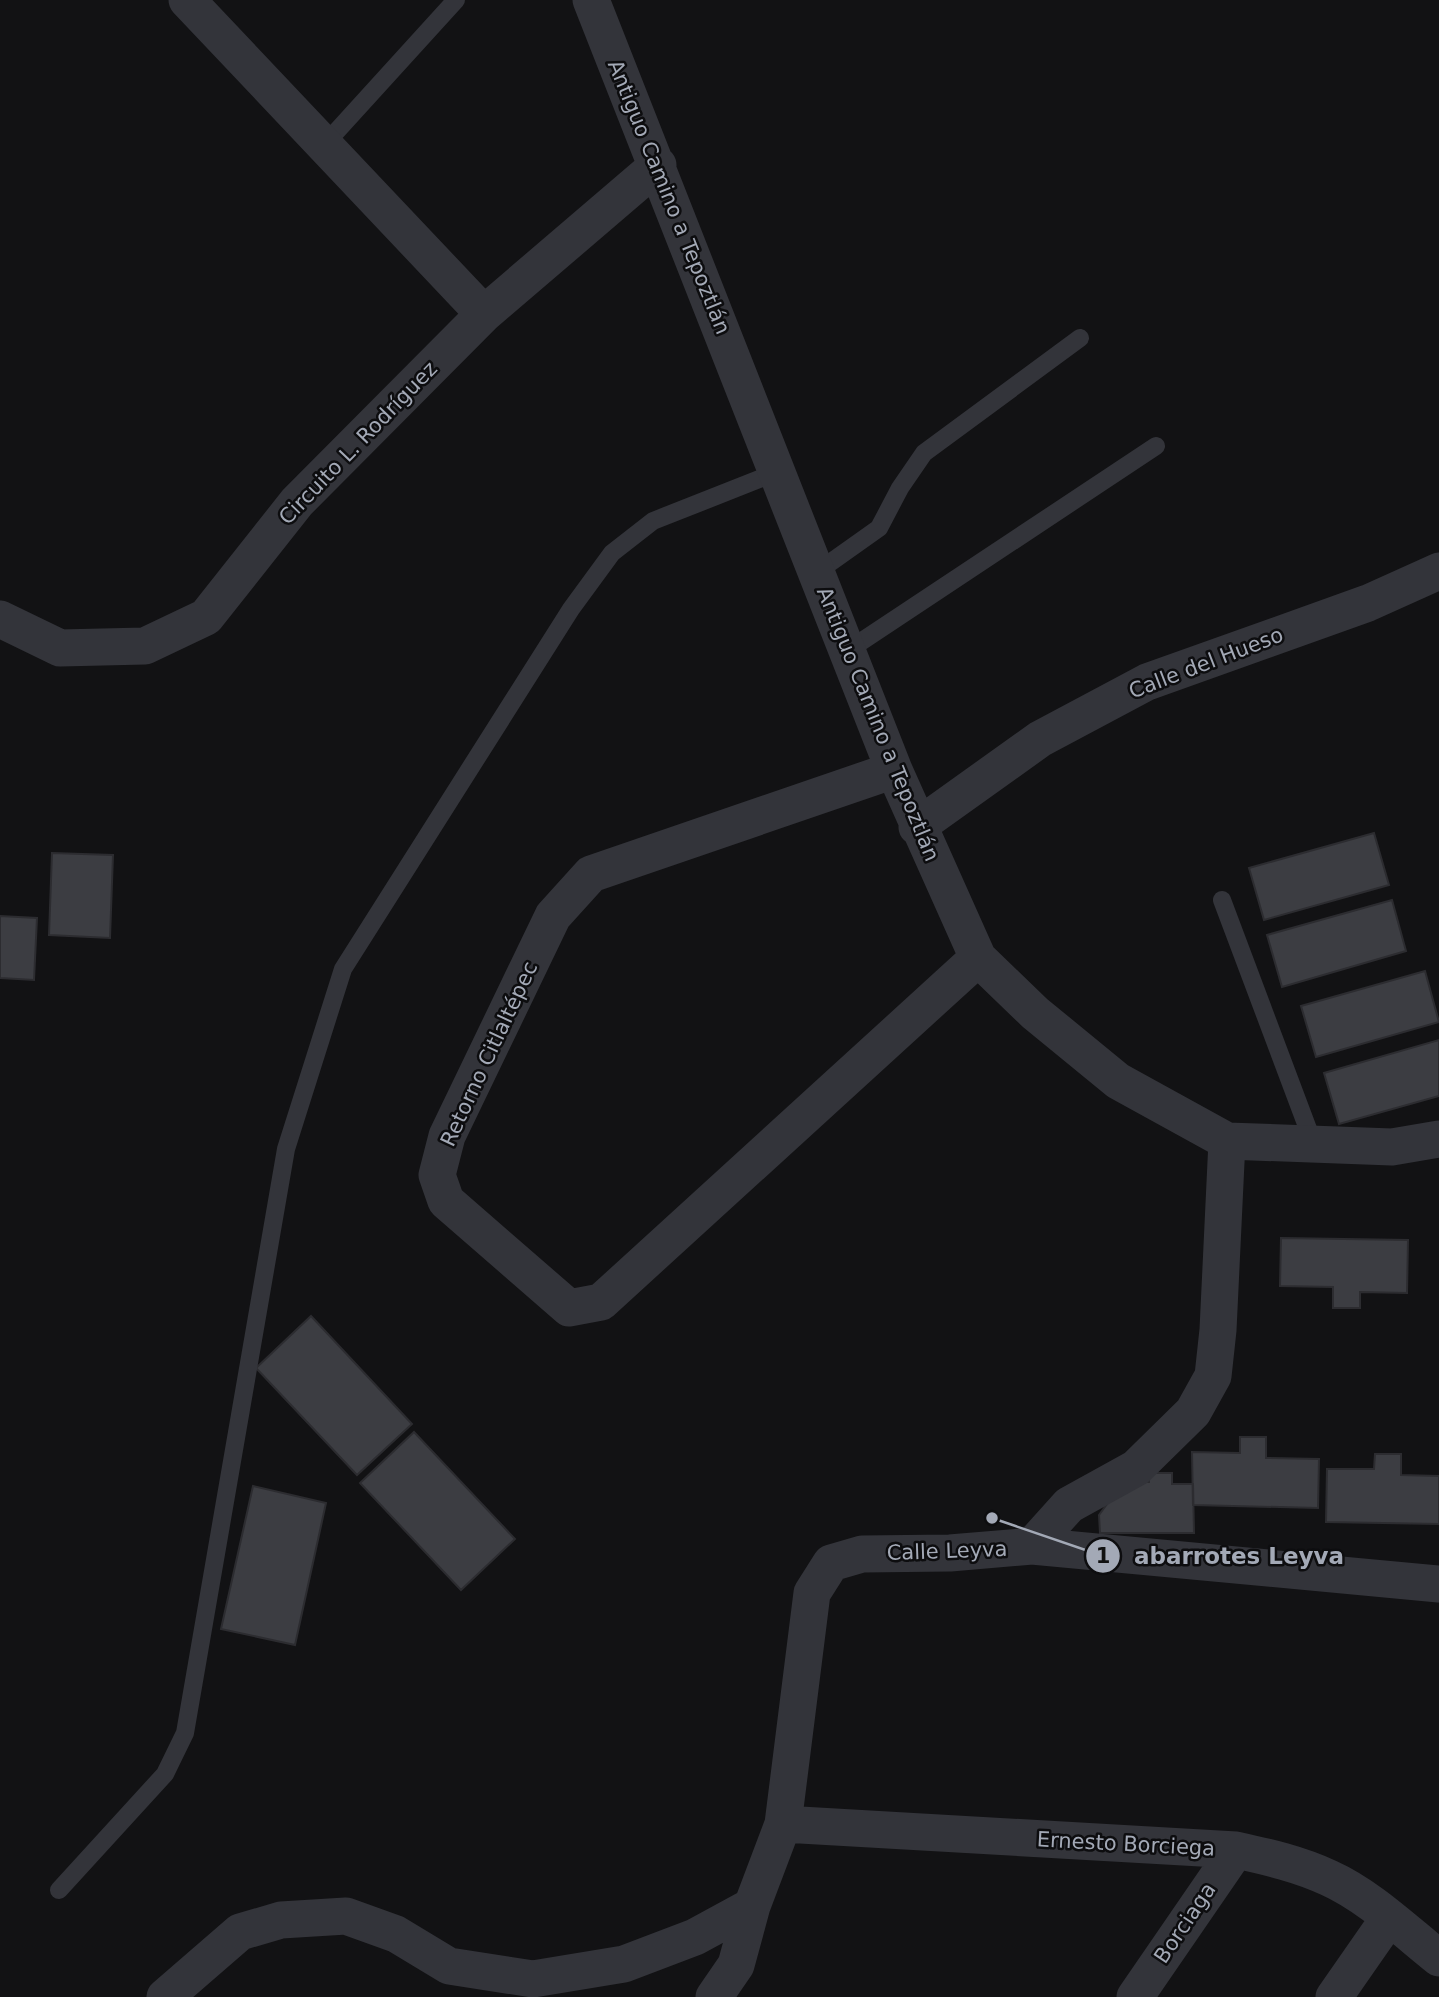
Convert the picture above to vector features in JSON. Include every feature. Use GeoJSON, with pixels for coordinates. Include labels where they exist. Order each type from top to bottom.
{"type":"FeatureCollection","features":[{"type":"Feature","properties":{"kind":"street"},"geometry":{"type":"LineString","coordinates":[[187,0],[484,314]]}},
{"type":"Feature","properties":{"kind":"street","name":"Antiguo Camino a Tepoztlán"},"geometry":{"type":"LineString","coordinates":[[591,0],[917,827],[978,958],[1035,1013],[1118,1081],[1227,1142],[1392,1147],[1439,1139]]}},
{"type":"Feature","properties":{"kind":"street","name":"Circuito L. Rodríguez"},"geometry":{"type":"LineString","coordinates":[[0,619],[60,648],[145,646],[206,617],[297,502],[484,314],[658,165]]}},
{"type":"Feature","properties":{"kind":"street","name":"Calle del Hueso"},"geometry":{"type":"LineString","coordinates":[[917,827],[1040,739],[1147,682],[1368,603],[1439,571]]}},
{"type":"Feature","properties":{"kind":"street","name":"Retorno Citlaltépec"},"geometry":{"type":"LineString","coordinates":[[894,770],[591,874],[553,916],[447,1136],[437,1175],[446,1201],[534,1281],[569,1308],[601,1301],[978,958]]}},
{"type":"Feature","properties":{"kind":"street","name":"Calle Leyva"},"geometry":{"type":"LineString","coordinates":[[714,1997],[736,1965],[751,1906],[783,1824],[812,1593],[831,1563],[862,1554],[950,1553],[1032,1546],[1069,1505],[1136,1468],[1193,1412],[1213,1376],[1218,1330],[1227,1142]]}},
{"type":"Feature","properties":{"kind":"street"},"geometry":{"type":"LineString","coordinates":[[1032,1546],[1439,1584]]}},
{"type":"Feature","properties":{"kind":"street","name":"Ernesto Borciega"},"geometry":{"type":"LineString","coordinates":[[783,1824],[1236,1850],[1280,1859],[1331,1879],[1389,1918],[1439,1958]]}},
{"type":"Feature","properties":{"kind":"street","name":"Borciaga"},"geometry":{"type":"LineString","coordinates":[[1135,1997],[1236,1850]]}},
{"type":"Feature","properties":{"kind":"street"},"geometry":{"type":"LineString","coordinates":[[165,1997],[240,1932],[281,1920],[346,1916],[396,1934],[449,1966],[533,1979],[624,1964],[695,1937],[751,1906]]}},
{"type":"Feature","properties":{"kind":"street"},"geometry":{"type":"LineString","coordinates":[[1334,1997],[1389,1918]]}},
{"type":"Feature","properties":{"kind":"street"},"geometry":{"type":"LineString","coordinates":[[204,1997],[209,1959]]}},
{"type":"Feature","properties":{"kind":"lane"},"geometry":{"type":"LineString","coordinates":[[325,144],[456,0]]}},
{"type":"Feature","properties":{"kind":"lane"},"geometry":{"type":"LineString","coordinates":[[817,572],[880,528],[900,488],[924,453],[1080,338]]}},
{"type":"Feature","properties":{"kind":"lane"},"geometry":{"type":"LineString","coordinates":[[847,651],[1156,446]]}},
{"type":"Feature","properties":{"kind":"lane"},"geometry":{"type":"LineString","coordinates":[[59,1890],[165,1774],[185,1733],[286,1149],[343,969],[571,609],[612,553],[653,521],[778,472]]}},
{"type":"Feature","properties":{"kind":"lane"},"geometry":{"type":"LineString","coordinates":[[1222,900],[1314,1145]]}},
{"type":"Feature","properties":{"kind":"building"},"geometry":{"type":"Polygon","coordinates":[[[1374,833],[1389,885],[1264,920],[1249,868],[1374,833]]]}},
{"type":"Feature","properties":{"kind":"building"},"geometry":{"type":"Polygon","coordinates":[[[52,853],[113,855],[110,938],[49,935],[52,853]]]}},
{"type":"Feature","properties":{"kind":"building"},"geometry":{"type":"Polygon","coordinates":[[[1392,900],[1406,951],[1282,987],[1267,935],[1392,900]]]}},
{"type":"Feature","properties":{"kind":"building"},"geometry":{"type":"Polygon","coordinates":[[[0,916],[37,918],[34,980],[0,978],[0,916]]]}},
{"type":"Feature","properties":{"kind":"building"},"geometry":{"type":"Polygon","coordinates":[[[1425,971],[1439,1022],[1316,1057],[1301,1006],[1425,971]]]}},
{"type":"Feature","properties":{"kind":"building"},"geometry":{"type":"Polygon","coordinates":[[[1439,1040],[1439,1096],[1339,1124],[1324,1073],[1439,1040]]]}},
{"type":"Feature","properties":{"kind":"building"},"geometry":{"type":"Polygon","coordinates":[[[1281,1238],[1408,1240],[1407,1293],[1360,1292],[1360,1308],[1333,1308],[1333,1287],[1280,1286],[1281,1238]]]}},
{"type":"Feature","properties":{"kind":"building"},"geometry":{"type":"Polygon","coordinates":[[[311,1316],[412,1424],[357,1475],[256,1368],[311,1316]]]}},
{"type":"Feature","properties":{"kind":"building"},"geometry":{"type":"Polygon","coordinates":[[[414,1432],[515,1539],[461,1590],[360,1483],[414,1432]]]}},
{"type":"Feature","properties":{"kind":"building"},"geometry":{"type":"Polygon","coordinates":[[[1240,1437],[1266,1437],[1266,1458],[1319,1459],[1318,1508],[1193,1505],[1192,1452],[1240,1453],[1240,1437]]]}},
{"type":"Feature","properties":{"kind":"building"},"geometry":{"type":"Polygon","coordinates":[[[1375,1454],[1401,1454],[1401,1475],[1439,1476],[1439,1524],[1326,1522],[1327,1469],[1374,1469],[1375,1454]]]}},
{"type":"Feature","properties":{"kind":"building"},"geometry":{"type":"Polygon","coordinates":[[[1149,1473],[1172,1473],[1172,1484],[1193,1484],[1194,1533],[1100,1533],[1099,1515],[1124,1481],[1149,1482],[1149,1473]]]}},
{"type":"Feature","properties":{"kind":"building"},"geometry":{"type":"Polygon","coordinates":[[[253,1486],[326,1503],[295,1645],[221,1629],[253,1486]]]}},
{"type":"Feature","properties":{"kind":"place","name":"abarrotes Leyva"},"geometry":{"type":"Point","coordinates":[992,1518]}}]}
